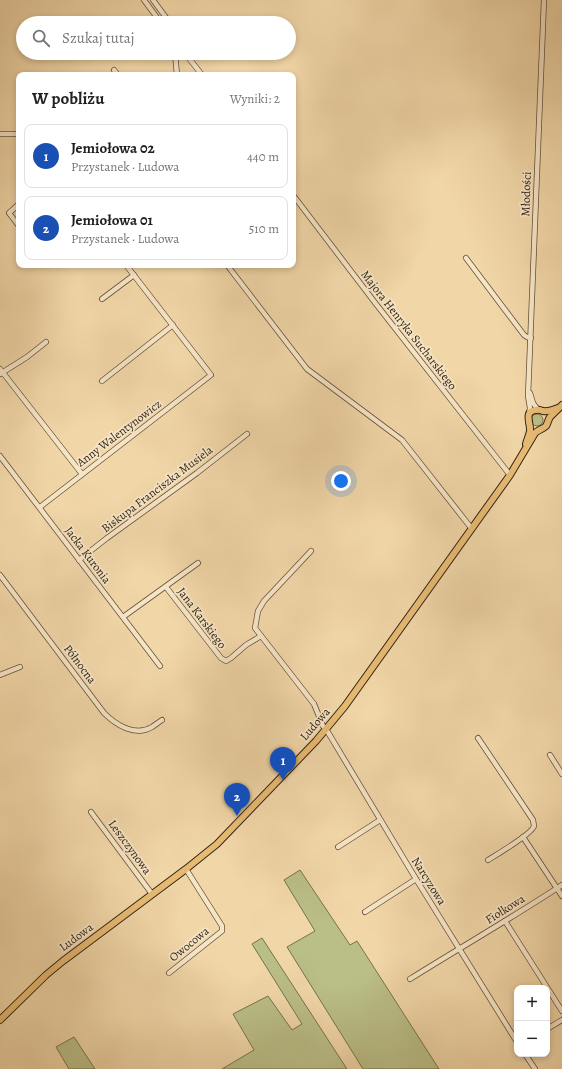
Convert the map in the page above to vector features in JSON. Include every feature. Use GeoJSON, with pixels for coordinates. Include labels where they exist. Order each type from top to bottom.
{"type":"FeatureCollection","features":[{"type":"Feature","properties":{"kind":"main road","name":"Ludowa"},"geometry":{"type":"LineString","coordinates":[[522,457],[530,431],[527,419],[529,414],[533,411],[552,411],[561,406]]}},
{"type":"Feature","properties":{"kind":"main road","name":"Ludowa"},"geometry":{"type":"LineString","coordinates":[[0,1020],[55,967],[217,844],[326,729],[345,706],[472,529],[522,457],[535,433],[546,425],[561,406]]}},
{"type":"Feature","properties":{"kind":"main road"},"geometry":{"type":"LineString","coordinates":[[541,411],[546,414],[548,421]]}},
{"type":"Feature","properties":{"kind":"main road"},"geometry":{"type":"LineString","coordinates":[[529,425],[533,429],[538,430]]}},
{"type":"Feature","properties":{"kind":"street"},"geometry":{"type":"LineString","coordinates":[[144,0],[156,16]]}},
{"type":"Feature","properties":{"kind":"street"},"geometry":{"type":"LineString","coordinates":[[153,0],[165,16]]}},
{"type":"Feature","properties":{"kind":"street","name":"Młodości"},"geometry":{"type":"LineString","coordinates":[[529,414],[530,408],[528,399],[544,0]]}},
{"type":"Feature","properties":{"kind":"street"},"geometry":{"type":"LineString","coordinates":[[176,60],[177,72]]}},
{"type":"Feature","properties":{"kind":"street"},"geometry":{"type":"LineString","coordinates":[[190,60],[200,72]]}},
{"type":"Feature","properties":{"kind":"street"},"geometry":{"type":"LineString","coordinates":[[0,134],[16,134]]}},
{"type":"Feature","properties":{"kind":"street","name":"Majora Henryka Sucharskiego"},"geometry":{"type":"LineString","coordinates":[[296,199],[510,475]]}},
{"type":"Feature","properties":{"kind":"street"},"geometry":{"type":"LineString","coordinates":[[16,207],[9,213],[16,222]]}},
{"type":"Feature","properties":{"kind":"street"},"geometry":{"type":"LineString","coordinates":[[466,258],[524,335],[531,338]]}},
{"type":"Feature","properties":{"kind":"street"},"geometry":{"type":"LineString","coordinates":[[102,381],[173,325],[128,268]]}},
{"type":"Feature","properties":{"kind":"street"},"geometry":{"type":"LineString","coordinates":[[229,268],[307,369],[392,431],[404,442],[472,529]]}},
{"type":"Feature","properties":{"kind":"street"},"geometry":{"type":"LineString","coordinates":[[102,299],[134,275]]}},
{"type":"Feature","properties":{"kind":"street","name":"Anny Walentynowicz"},"geometry":{"type":"LineString","coordinates":[[40,507],[211,375],[173,325]]}},
{"type":"Feature","properties":{"kind":"street"},"geometry":{"type":"LineString","coordinates":[[46,342],[27,358],[1,372],[82,474]]}},
{"type":"Feature","properties":{"kind":"street","name":"Młodości"},"geometry":{"type":"LineString","coordinates":[[529,389],[533,403],[541,411]]}},
{"type":"Feature","properties":{"kind":"street","name":"Biskupa Franciszka Musiela"},"geometry":{"type":"LineString","coordinates":[[79,560],[247,434]]}},
{"type":"Feature","properties":{"kind":"street","name":"Jacka Kuronia"},"geometry":{"type":"LineString","coordinates":[[0,456],[160,666]]}},
{"type":"Feature","properties":{"kind":"street"},"geometry":{"type":"LineString","coordinates":[[261,636],[255,628],[260,606],[311,551]]}},
{"type":"Feature","properties":{"kind":"street"},"geometry":{"type":"LineString","coordinates":[[123,617],[198,563]]}},
{"type":"Feature","properties":{"kind":"street","name":"Północna"},"geometry":{"type":"LineString","coordinates":[[0,575],[104,713],[123,728],[132,730],[146,730],[152,728],[162,720]]}},
{"type":"Feature","properties":{"kind":"street","name":"Jana Karskiego"},"geometry":{"type":"LineString","coordinates":[[166,587],[224,660],[226,661],[231,658],[246,645],[261,636]]}},
{"type":"Feature","properties":{"kind":"street","name":"Narcyzowa"},"geometry":{"type":"LineString","coordinates":[[261,636],[314,704],[323,726],[514,1037]]}},
{"type":"Feature","properties":{"kind":"street"},"geometry":{"type":"LineString","coordinates":[[0,675],[20,667]]}},
{"type":"Feature","properties":{"kind":"street"},"geometry":{"type":"LineString","coordinates":[[478,738],[533,820],[534,826],[531,831],[523,837],[488,860]]}},
{"type":"Feature","properties":{"kind":"street"},"geometry":{"type":"LineString","coordinates":[[550,755],[562,774]]}},
{"type":"Feature","properties":{"kind":"street","name":"Leszczynowa"},"geometry":{"type":"LineString","coordinates":[[91,812],[152,894]]}},
{"type":"Feature","properties":{"kind":"street"},"geometry":{"type":"LineString","coordinates":[[338,847],[380,820]]}},
{"type":"Feature","properties":{"kind":"street"},"geometry":{"type":"LineString","coordinates":[[523,837],[562,896]]}},
{"type":"Feature","properties":{"kind":"street","name":"Owocowa"},"geometry":{"type":"LineString","coordinates":[[169,973],[222,931],[222,926],[186,869]]}},
{"type":"Feature","properties":{"kind":"street"},"geometry":{"type":"LineString","coordinates":[[365,912],[416,879]]}},
{"type":"Feature","properties":{"kind":"street","name":"Fiołkowa"},"geometry":{"type":"LineString","coordinates":[[410,979],[562,885]]}},
{"type":"Feature","properties":{"kind":"street"},"geometry":{"type":"LineString","coordinates":[[505,921],[562,1011]]}},
{"type":"Feature","properties":{"kind":"street"},"geometry":{"type":"LineString","coordinates":[[550,1027],[562,1020]]}},
{"type":"Feature","properties":{"kind":"street"},"geometry":{"type":"LineString","coordinates":[[527,1057],[535,1069]]}},
{"type":"Feature","properties":{"kind":"green space"},"geometry":{"type":"Polygon","coordinates":[[[539,414],[542,415],[542,425],[535,426],[532,425],[531,418],[532,415],[539,414]]]}},
{"type":"Feature","properties":{"kind":"green space"},"geometry":{"type":"Polygon","coordinates":[[[300,870],[350,945],[357,941],[439,1069],[363,1069],[287,947],[315,931],[284,880],[300,870]]]}},
{"type":"Feature","properties":{"kind":"green space"},"geometry":{"type":"Polygon","coordinates":[[[262,938],[347,1069],[222,1069],[254,1050],[233,1014],[268,996],[292,1030],[302,1024],[252,944],[262,938]]]}},
{"type":"Feature","properties":{"kind":"green space"},"geometry":{"type":"Polygon","coordinates":[[[74,1037],[95,1069],[69,1069],[56,1047],[74,1037]]]}},
{"type":"Feature","properties":{"kind":"place","name":"Jemiołowa 02"},"geometry":{"type":"Point","coordinates":[283,780]}},
{"type":"Feature","properties":{"kind":"place","name":"Jemiołowa 01"},"geometry":{"type":"Point","coordinates":[237,816]}}]}
